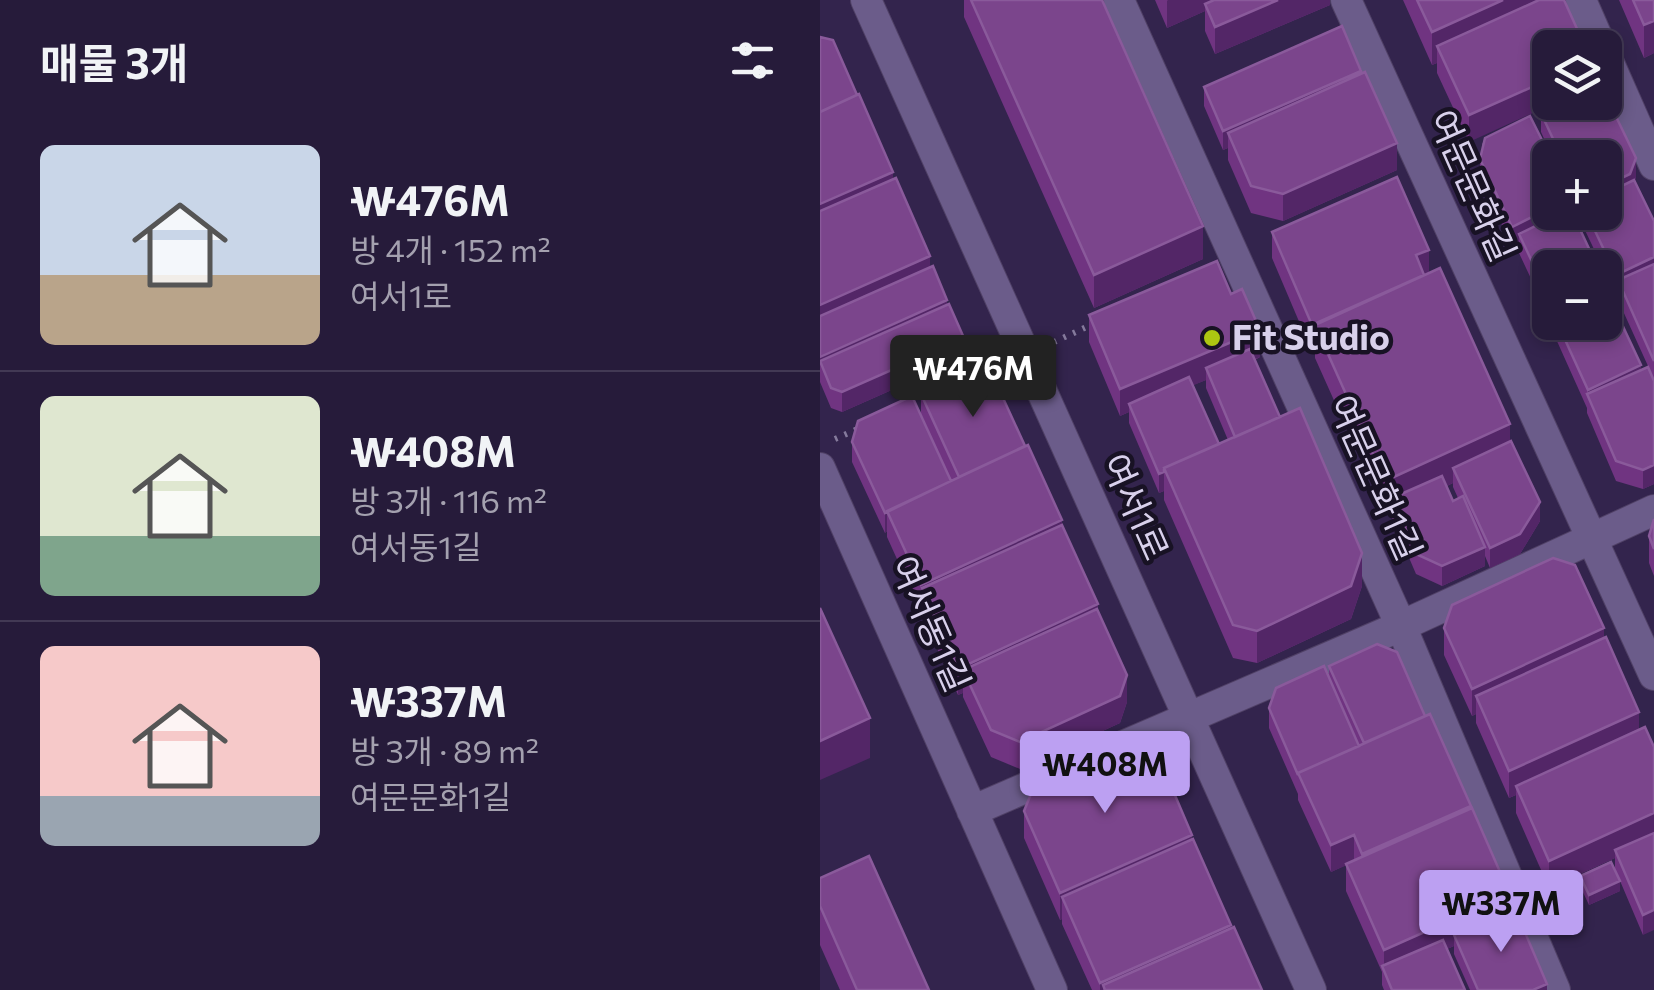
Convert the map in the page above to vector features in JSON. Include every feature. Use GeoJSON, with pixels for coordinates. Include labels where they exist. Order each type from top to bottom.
{"type":"FeatureCollection","features":[{"type":"Feature","properties":{"kind":"street","name":"여서1로"},"geometry":{"type":"LineString","coordinates":[[866,0],[1312,990]]}},
{"type":"Feature","properties":{"kind":"street","name":"여문문화1길"},"geometry":{"type":"LineString","coordinates":[[1119,0],[1400,626],[1555,990]]}},
{"type":"Feature","properties":{"kind":"street","name":"여문문화길"},"geometry":{"type":"LineString","coordinates":[[1346,0],[1654,676]]}},
{"type":"Feature","properties":{"kind":"street"},"geometry":{"type":"LineString","coordinates":[[1581,0],[1595,30]]}},
{"type":"Feature","properties":{"kind":"street"},"geometry":{"type":"LineString","coordinates":[[1622,92],[1654,164]]}},
{"type":"Feature","properties":{"kind":"street","name":"여서동1길"},"geometry":{"type":"LineString","coordinates":[[820,468],[1052,990]]}},
{"type":"Feature","properties":{"kind":"street"},"geometry":{"type":"LineString","coordinates":[[972,811],[1400,626],[1654,510]]}},
{"type":"Feature","properties":{"kind":"path"},"geometry":{"type":"LineString","coordinates":[[1425,173],[1494,142]]}},
{"type":"Feature","properties":{"kind":"path"},"geometry":{"type":"LineString","coordinates":[[1026,355],[1096,323]]}},
{"type":"Feature","properties":{"kind":"path"},"geometry":{"type":"LineString","coordinates":[[820,445],[871,422]]}},
{"type":"Feature","properties":{"kind":"building"},"geometry":{"type":"Polygon","coordinates":[[[971,0],[1102,0],[1203,226],[1094,275],[971,0]]]}},
{"type":"Feature","properties":{"kind":"building"},"geometry":{"type":"Polygon","coordinates":[[[1214,0],[1278,0],[1215,27],[1205,4],[1214,0]]]}},
{"type":"Feature","properties":{"kind":"building"},"geometry":{"type":"Polygon","coordinates":[[[1417,0],[1503,0],[1432,32],[1417,0]]]}},
{"type":"Feature","properties":{"kind":"building"},"geometry":{"type":"Polygon","coordinates":[[[1539,0],[1564,0],[1578,30],[1532,30],[1532,87],[1469,115],[1437,46],[1539,0]]]}},
{"type":"Feature","properties":{"kind":"building"},"geometry":{"type":"Polygon","coordinates":[[[1633,0],[1654,0],[1654,21],[1644,25],[1633,0]]]}},
{"type":"Feature","properties":{"kind":"building"},"geometry":{"type":"Polygon","coordinates":[[[1342,26],[1361,71],[1223,131],[1204,87],[1342,26]]]}},
{"type":"Feature","properties":{"kind":"building"},"geometry":{"type":"Polygon","coordinates":[[[820,37],[833,40],[857,95],[820,112],[820,37]]]}},
{"type":"Feature","properties":{"kind":"building"},"geometry":{"type":"Polygon","coordinates":[[[1365,72],[1397,143],[1283,194],[1251,186],[1228,133],[1365,72]]]}},
{"type":"Feature","properties":{"kind":"building"},"geometry":{"type":"Polygon","coordinates":[[[859,94],[893,172],[820,204],[820,112],[859,94]]]}},
{"type":"Feature","properties":{"kind":"building"},"geometry":{"type":"Polygon","coordinates":[[[1530,116],[1542,140],[1532,140],[1532,217],[1512,227],[1480,159],[1485,138],[1530,116]]]}},
{"type":"Feature","properties":{"kind":"building"},"geometry":{"type":"Polygon","coordinates":[[[1544,120],[1618,120],[1636,158],[1630,174],[1622,178],[1622,140],[1554,140],[1544,120]]]}},
{"type":"Feature","properties":{"kind":"building"},"geometry":{"type":"Polygon","coordinates":[[[1397,177],[1429,250],[1416,255],[1424,275],[1312,325],[1272,232],[1397,177]]]}},
{"type":"Feature","properties":{"kind":"building"},"geometry":{"type":"Polygon","coordinates":[[[896,178],[930,256],[820,305],[820,211],[896,178]]]}},
{"type":"Feature","properties":{"kind":"building"},"geometry":{"type":"Polygon","coordinates":[[[1634,180],[1654,221],[1654,257],[1622,272],[1622,250],[1604,250],[1595,230],[1622,230],[1622,186],[1634,180]]]}},
{"type":"Feature","properties":{"kind":"building"},"geometry":{"type":"Polygon","coordinates":[[[1532,228],[1580,230],[1590,250],[1532,250],[1532,262],[1519,234],[1532,228]]]}},
{"type":"Feature","properties":{"kind":"building"},"geometry":{"type":"Polygon","coordinates":[[[1217,261],[1231,294],[1242,289],[1260,330],[1120,389],[1089,315],[1217,261]]]}},
{"type":"Feature","properties":{"kind":"building"},"geometry":{"type":"Polygon","coordinates":[[[1654,264],[1654,361],[1622,289],[1622,278],[1654,264]]]}},
{"type":"Feature","properties":{"kind":"building"},"geometry":{"type":"Polygon","coordinates":[[[933,266],[947,300],[820,357],[820,316],[933,266]]]}},
{"type":"Feature","properties":{"kind":"building"},"geometry":{"type":"Polygon","coordinates":[[[1440,268],[1510,424],[1385,481],[1315,325],[1440,268]]]}},
{"type":"Feature","properties":{"kind":"building"},"geometry":{"type":"Polygon","coordinates":[[[949,304],[964,338],[842,392],[831,388],[820,361],[949,304]]]}},
{"type":"Feature","properties":{"kind":"building"},"geometry":{"type":"Polygon","coordinates":[[[1622,324],[1641,365],[1588,390],[1565,340],[1622,340],[1622,324]]]}},
{"type":"Feature","properties":{"kind":"building"},"geometry":{"type":"Polygon","coordinates":[[[1250,349],[1280,417],[1235,437],[1206,368],[1250,349]]]}},
{"type":"Feature","properties":{"kind":"building"},"geometry":{"type":"Polygon","coordinates":[[[987,363],[1025,446],[959,477],[921,394],[987,363]]]}},
{"type":"Feature","properties":{"kind":"building"},"geometry":{"type":"Polygon","coordinates":[[[1648,367],[1654,381],[1654,465],[1643,470],[1616,461],[1587,394],[1648,367]]]}},
{"type":"Feature","properties":{"kind":"building"},"geometry":{"type":"Polygon","coordinates":[[[1189,377],[1219,444],[1164,468],[1159,474],[1129,404],[1189,377]]]}},
{"type":"Feature","properties":{"kind":"building"},"geometry":{"type":"Polygon","coordinates":[[[912,396],[951,481],[885,513],[852,442],[858,421],[912,396]]]}},
{"type":"Feature","properties":{"kind":"building"},"geometry":{"type":"Polygon","coordinates":[[[1300,408],[1362,553],[1351,586],[1257,631],[1233,625],[1164,468],[1300,408]]]}},
{"type":"Feature","properties":{"kind":"building"},"geometry":{"type":"Polygon","coordinates":[[[1511,441],[1540,502],[1520,534],[1490,548],[1453,468],[1511,441]]]}},
{"type":"Feature","properties":{"kind":"building"},"geometry":{"type":"Polygon","coordinates":[[[1028,445],[1062,520],[921,585],[887,511],[1028,445]]]}},
{"type":"Feature","properties":{"kind":"building"},"geometry":{"type":"Polygon","coordinates":[[[1442,476],[1453,501],[1463,496],[1485,547],[1442,566],[1416,554],[1392,498],[1442,476]]]}},
{"type":"Feature","properties":{"kind":"building"},"geometry":{"type":"Polygon","coordinates":[[[1654,519],[1654,549],[1649,536],[1654,519]]]}},
{"type":"Feature","properties":{"kind":"building"},"geometry":{"type":"Polygon","coordinates":[[[1062,525],[1098,604],[958,669],[922,588],[1062,525]]]}},
{"type":"Feature","properties":{"kind":"building"},"geometry":{"type":"Polygon","coordinates":[[[1553,558],[1575,565],[1604,628],[1472,689],[1444,628],[1452,605],[1553,558]]]}},
{"type":"Feature","properties":{"kind":"building"},"geometry":{"type":"Polygon","coordinates":[[[820,608],[870,718],[820,741],[820,608]]]}},
{"type":"Feature","properties":{"kind":"building"},"geometry":{"type":"Polygon","coordinates":[[[1097,609],[1127,675],[1120,696],[1020,742],[991,730],[963,670],[1097,609]]]}},
{"type":"Feature","properties":{"kind":"building"},"geometry":{"type":"Polygon","coordinates":[[[1606,637],[1639,712],[1509,771],[1476,696],[1606,637]]]}},
{"type":"Feature","properties":{"kind":"building"},"geometry":{"type":"Polygon","coordinates":[[[1377,644],[1397,652],[1425,716],[1364,743],[1329,666],[1377,644]]]}},
{"type":"Feature","properties":{"kind":"building"},"geometry":{"type":"Polygon","coordinates":[[[1324,666],[1359,746],[1298,775],[1269,708],[1276,688],[1324,666]]]}},
{"type":"Feature","properties":{"kind":"building"},"geometry":{"type":"Polygon","coordinates":[[[1430,714],[1471,806],[1362,854],[1354,835],[1331,845],[1298,773],[1430,714]]]}},
{"type":"Feature","properties":{"kind":"building"},"geometry":{"type":"Polygon","coordinates":[[[1645,727],[1654,747],[1654,813],[1549,861],[1516,786],[1645,727]]]}},
{"type":"Feature","properties":{"kind":"building"},"geometry":{"type":"Polygon","coordinates":[[[1135,745],[1157,753],[1192,835],[1060,893],[1024,811],[1033,789],[1135,745]]]}},
{"type":"Feature","properties":{"kind":"building"},"geometry":{"type":"Polygon","coordinates":[[[1472,808],[1504,881],[1472,894],[1479,908],[1384,950],[1346,864],[1472,808]]]}},
{"type":"Feature","properties":{"kind":"building"},"geometry":{"type":"Polygon","coordinates":[[[1654,833],[1654,910],[1643,915],[1615,850],[1654,833]]]}},
{"type":"Feature","properties":{"kind":"building"},"geometry":{"type":"Polygon","coordinates":[[[1193,839],[1231,925],[1100,983],[1062,897],[1193,839]]]}},
{"type":"Feature","properties":{"kind":"building"},"geometry":{"type":"Polygon","coordinates":[[[869,856],[929,990],[857,990],[820,906],[820,878],[869,856]]]}},
{"type":"Feature","properties":{"kind":"building"},"geometry":{"type":"Polygon","coordinates":[[[1611,862],[1620,881],[1589,895],[1580,876],[1611,862]]]}},
{"type":"Feature","properties":{"kind":"building"},"geometry":{"type":"Polygon","coordinates":[[[1515,909],[1547,984],[1533,990],[1478,990],[1454,935],[1515,909]]]}},
{"type":"Feature","properties":{"kind":"building"},"geometry":{"type":"Polygon","coordinates":[[[1234,927],[1262,990],[1105,990],[1103,985],[1234,927]]]}},
{"type":"Feature","properties":{"kind":"building"},"geometry":{"type":"Polygon","coordinates":[[[1443,940],[1465,990],[1392,990],[1382,966],[1443,940]]]}},
{"type":"Feature","properties":{"kind":"place","name":"Fit Studio"},"geometry":{"type":"Point","coordinates":[1212,338]}}]}
